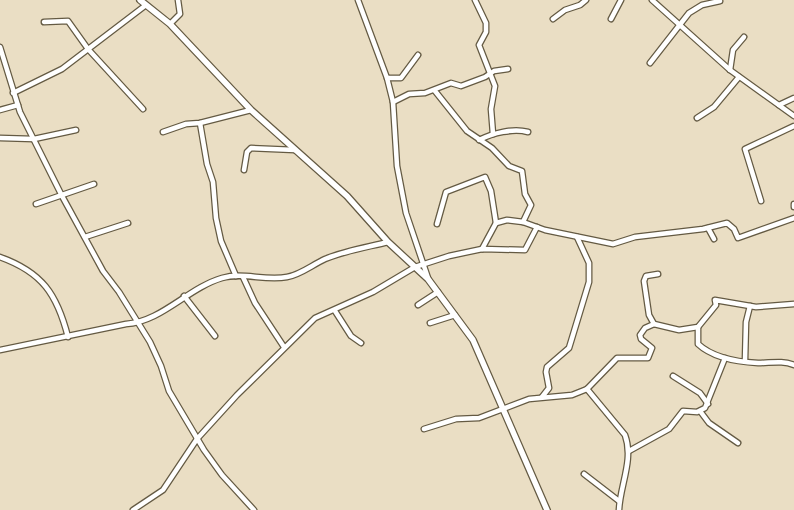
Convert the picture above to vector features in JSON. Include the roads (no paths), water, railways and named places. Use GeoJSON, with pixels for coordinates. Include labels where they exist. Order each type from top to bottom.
{"type":"FeatureCollection","features":[{"type":"Feature","properties":{"kind":"main road"},"geometry":{"type":"LineString","coordinates":[[140,0],[170,24],[251,110],[347,196],[388,242],[428,279],[473,340],[547,510]]}},
{"type":"Feature","properties":{"kind":"street"},"geometry":{"type":"LineString","coordinates":[[170,24],[180,14],[178,0]]}},
{"type":"Feature","properties":{"kind":"street"},"geometry":{"type":"LineString","coordinates":[[358,0],[387,78],[393,102],[397,166],[406,213],[428,279]]}},
{"type":"Feature","properties":{"kind":"street"},"geometry":{"type":"LineString","coordinates":[[475,0],[486,23],[486,32],[479,45],[489,75],[495,86],[491,109],[493,134]]}},
{"type":"Feature","properties":{"kind":"street"},"geometry":{"type":"LineString","coordinates":[[553,19],[586,0]]}},
{"type":"Feature","properties":{"kind":"street"},"geometry":{"type":"LineString","coordinates":[[611,18],[621,0]]}},
{"type":"Feature","properties":{"kind":"street"},"geometry":{"type":"LineString","coordinates":[[652,0],[738,77],[794,116]]}},
{"type":"Feature","properties":{"kind":"street"},"geometry":{"type":"LineString","coordinates":[[650,63],[664,42],[680,26],[684,18],[697,8],[720,1]]}},
{"type":"Feature","properties":{"kind":"street"},"geometry":{"type":"LineString","coordinates":[[13,93],[62,69],[146,6]]}},
{"type":"Feature","properties":{"kind":"street"},"geometry":{"type":"LineString","coordinates":[[44,22],[64,19],[68,21],[88,49],[143,109]]}},
{"type":"Feature","properties":{"kind":"street"},"geometry":{"type":"LineString","coordinates":[[730,70],[733,50],[744,37]]}},
{"type":"Feature","properties":{"kind":"street"},"geometry":{"type":"LineString","coordinates":[[0,47],[18,105],[84,237],[103,271],[138,323],[161,366],[169,391],[197,439],[222,475],[252,509]]}},
{"type":"Feature","properties":{"kind":"street"},"geometry":{"type":"LineString","coordinates":[[387,78],[401,78],[418,55]]}},
{"type":"Feature","properties":{"kind":"street"},"geometry":{"type":"LineString","coordinates":[[393,102],[409,94],[435,90],[451,83],[461,86],[497,70],[508,69]]}},
{"type":"Feature","properties":{"kind":"street"},"geometry":{"type":"LineString","coordinates":[[697,118],[714,107],[738,77]]}},
{"type":"Feature","properties":{"kind":"street"},"geometry":{"type":"LineString","coordinates":[[435,90],[467,131],[500,156],[509,166],[522,171],[525,194],[531,205],[523,222]]}},
{"type":"Feature","properties":{"kind":"street"},"geometry":{"type":"LineString","coordinates":[[779,105],[794,98]]}},
{"type":"Feature","properties":{"kind":"street"},"geometry":{"type":"LineString","coordinates":[[0,110],[18,105]]}},
{"type":"Feature","properties":{"kind":"street"},"geometry":{"type":"LineString","coordinates":[[163,132],[186,124],[200,123],[251,110]]}},
{"type":"Feature","properties":{"kind":"street"},"geometry":{"type":"LineString","coordinates":[[200,123],[207,164],[213,182],[216,218],[221,241],[236,276]]}},
{"type":"Feature","properties":{"kind":"street"},"geometry":{"type":"LineString","coordinates":[[760,201],[745,149],[794,126]]}},
{"type":"Feature","properties":{"kind":"street"},"geometry":{"type":"LineString","coordinates":[[0,138],[34,140],[76,130]]}},
{"type":"Feature","properties":{"kind":"street"},"geometry":{"type":"LineString","coordinates":[[479,140],[493,134],[516,130],[528,132]]}},
{"type":"Feature","properties":{"kind":"street"},"geometry":{"type":"LineString","coordinates":[[244,170],[247,152],[251,148],[297,150]]}},
{"type":"Feature","properties":{"kind":"street"},"geometry":{"type":"LineString","coordinates":[[437,224],[446,192],[482,177],[489,182],[496,223],[482,249]]}},
{"type":"Feature","properties":{"kind":"street"},"geometry":{"type":"LineString","coordinates":[[36,204],[94,184]]}},
{"type":"Feature","properties":{"kind":"street"},"geometry":{"type":"LineString","coordinates":[[496,223],[507,220],[523,222],[537,227],[613,244],[635,237],[708,228],[723,224],[730,224],[738,238],[794,218]]}},
{"type":"Feature","properties":{"kind":"street"},"geometry":{"type":"LineString","coordinates":[[84,237],[128,223]]}},
{"type":"Feature","properties":{"kind":"street"},"geometry":{"type":"LineString","coordinates":[[133,510],[164,490],[197,439],[307,324],[335,311],[415,267],[449,256],[482,249],[525,250],[537,227]]}},
{"type":"Feature","properties":{"kind":"street"},"geometry":{"type":"LineString","coordinates":[[708,228],[714,239]]}},
{"type":"Feature","properties":{"kind":"street"},"geometry":{"type":"LineString","coordinates":[[538,399],[546,395],[549,388],[547,367],[569,348],[589,282],[589,263],[577,236]]}},
{"type":"Feature","properties":{"kind":"street"},"geometry":{"type":"LineString","coordinates":[[0,350],[138,323],[164,310],[202,286],[236,276],[287,277],[327,258],[388,242]]}},
{"type":"Feature","properties":{"kind":"street"},"geometry":{"type":"LineString","coordinates":[[0,257],[33,274],[49,288],[63,318],[68,337]]}},
{"type":"Feature","properties":{"kind":"street"},"geometry":{"type":"LineString","coordinates":[[654,324],[649,316],[644,281],[646,276],[658,274]]}},
{"type":"Feature","properties":{"kind":"street"},"geometry":{"type":"LineString","coordinates":[[243,277],[255,303],[284,347]]}},
{"type":"Feature","properties":{"kind":"street"},"geometry":{"type":"LineString","coordinates":[[418,305],[438,292]]}},
{"type":"Feature","properties":{"kind":"street"},"geometry":{"type":"LineString","coordinates":[[184,296],[215,336]]}},
{"type":"Feature","properties":{"kind":"street"},"geometry":{"type":"LineString","coordinates":[[794,304],[750,306],[715,300],[716,305],[698,328],[698,344],[725,358],[745,361],[778,361],[794,364]]}},
{"type":"Feature","properties":{"kind":"street"},"geometry":{"type":"LineString","coordinates":[[745,361],[746,322],[750,306]]}},
{"type":"Feature","properties":{"kind":"street"},"geometry":{"type":"LineString","coordinates":[[335,311],[351,336],[361,344]]}},
{"type":"Feature","properties":{"kind":"street"},"geometry":{"type":"LineString","coordinates":[[430,323],[455,315]]}},
{"type":"Feature","properties":{"kind":"street"},"geometry":{"type":"LineString","coordinates":[[424,429],[456,419],[479,418],[529,399],[572,395],[587,389],[616,358],[648,358],[652,348],[641,339],[640,335],[645,328],[654,324],[679,330],[698,328]]}},
{"type":"Feature","properties":{"kind":"street"},"geometry":{"type":"LineString","coordinates":[[629,451],[669,429],[682,411],[700,411],[708,404],[716,376],[725,358]]}},
{"type":"Feature","properties":{"kind":"street"},"geometry":{"type":"LineString","coordinates":[[673,376],[700,393],[708,404]]}},
{"type":"Feature","properties":{"kind":"street"},"geometry":{"type":"LineString","coordinates":[[587,389],[625,435],[629,451],[619,501],[619,510]]}},
{"type":"Feature","properties":{"kind":"street"},"geometry":{"type":"LineString","coordinates":[[700,411],[709,423],[738,443]]}},
{"type":"Feature","properties":{"kind":"street"},"geometry":{"type":"LineString","coordinates":[[584,474],[619,501]]}}]}
